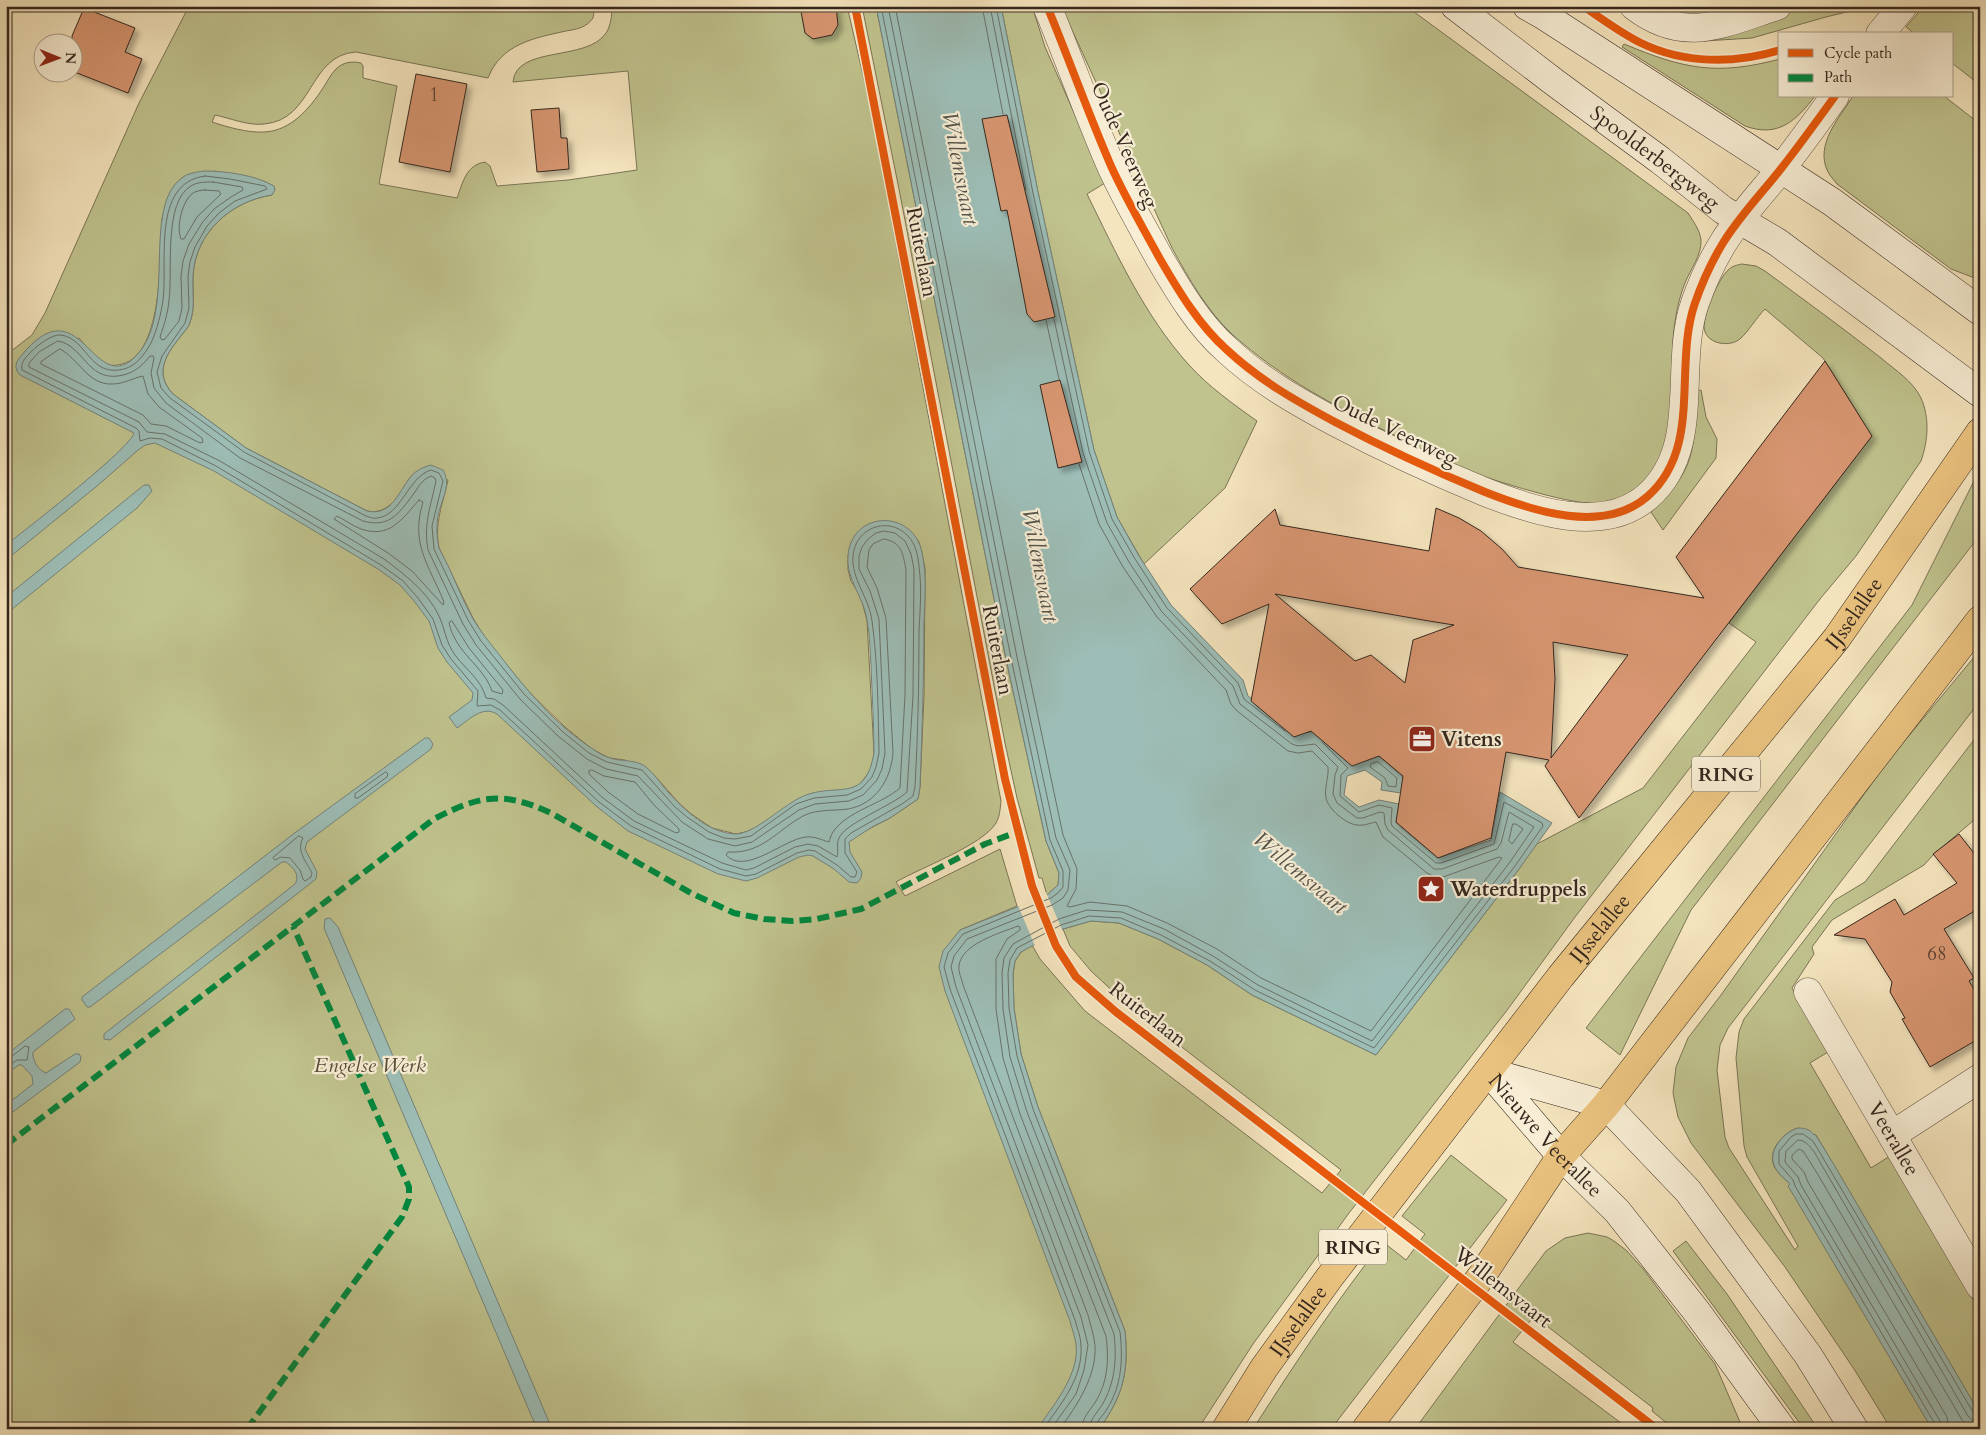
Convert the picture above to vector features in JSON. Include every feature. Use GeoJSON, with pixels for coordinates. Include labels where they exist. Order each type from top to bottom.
{"type":"FeatureCollection","features":[{"type":"Feature","properties":{"kind":"main road","name":"Oude Veerweg"},"geometry":{"type":"LineString","coordinates":[[1047,6],[1111,167],[1172,280],[1197,317],[1224,348],[1257,376],[1289,397],[1384,448],[1448,477],[1512,502],[1578,516],[1612,515],[1633,508],[1664,479],[1675,460],[1682,429],[1686,338],[1695,304],[1724,242],[1834,98]]}},
{"type":"Feature","properties":{"kind":"main road","name":"Spoolderbergweg"},"geometry":{"type":"LineString","coordinates":[[1455,6],[1660,160],[1723,210],[1777,242],[1980,392]]}},
{"type":"Feature","properties":{"kind":"main road"},"geometry":{"type":"LineString","coordinates":[[1527,6],[1782,168],[1832,202],[1980,311]]}},
{"type":"Feature","properties":{"kind":"main road"},"geometry":{"type":"LineString","coordinates":[[1634,6],[1664,23],[1680,28],[1694,29],[1716,25],[1777,6]]}},
{"type":"Feature","properties":{"kind":"main road"},"geometry":{"type":"LineString","coordinates":[[1882,32],[1903,6]]}},
{"type":"Feature","properties":{"kind":"main road","name":"IJsselallee"},"geometry":{"type":"LineString","coordinates":[[1226,1429],[1264,1368],[1329,1278],[1561,976],[1837,638],[1980,432]]}},
{"type":"Feature","properties":{"kind":"main road"},"geometry":{"type":"LineString","coordinates":[[1366,1429],[1483,1274],[1561,1156],[1606,1105],[1980,620]]}},
{"type":"Feature","properties":{"kind":"main road","name":"Veerallee"},"geometry":{"type":"LineString","coordinates":[[1808,992],[1980,1286]]}},
{"type":"Feature","properties":{"kind":"main road","name":"Nieuwe Veerallee"},"geometry":{"type":"LineString","coordinates":[[1489,1072],[1606,1105]]}},
{"type":"Feature","properties":{"kind":"main road","name":"Nieuwe Veerallee"},"geometry":{"type":"LineString","coordinates":[[1489,1072],[1561,1156],[1617,1211],[1697,1312],[1782,1429]]}},
{"type":"Feature","properties":{"kind":"main road"},"geometry":{"type":"LineString","coordinates":[[1892,1135],[1980,1078]]}},
{"type":"Feature","properties":{"kind":"main road"},"geometry":{"type":"LineString","coordinates":[[1606,1105],[1688,1190],[1808,1355],[1854,1429]]}},
{"type":"Feature","properties":{"kind":"green space","name":"Engelse Werk"},"geometry":{"type":"Polygon","coordinates":[[[189,6],[595,6],[593,18],[584,26],[531,40],[510,50],[501,57],[488,78],[356,52],[340,56],[328,64],[293,111],[280,120],[264,124],[252,124],[215,115],[212,122],[251,132],[274,131],[283,128],[306,110],[318,96],[332,73],[339,67],[348,63],[361,63],[363,66],[363,78],[397,86],[379,184],[457,198],[463,180],[469,170],[485,162],[490,166],[497,186],[568,180],[637,170],[628,71],[513,82],[517,70],[526,63],[539,58],[584,48],[597,42],[608,30],[612,6],[847,6],[869,101],[1001,801],[996,823],[978,840],[896,882],[905,896],[1000,849],[1017,906],[960,930],[1091,1301],[1068,1429],[6,1429],[6,355],[32,335],[45,313],[139,103],[189,6]],[[214,171],[162,218],[160,276],[153,322],[146,342],[136,356],[122,364],[107,365],[95,357],[79,338],[16,366],[396,550],[474,658],[704,849],[865,831],[890,818],[918,799],[924,696],[925,568],[919,542],[907,528],[848,555],[848,570],[851,581],[860,595],[867,620],[874,753],[872,766],[867,775],[859,785],[846,790],[813,793],[750,831],[736,834],[712,828],[690,813],[654,775],[625,760],[609,758],[592,749],[566,728],[528,691],[485,638],[473,618],[439,548],[438,522],[448,480],[412,475],[399,495],[388,506],[375,512],[367,511],[246,448],[173,394],[164,379],[164,365],[170,351],[191,319],[193,276],[195,260],[200,246],[208,233],[230,212],[257,198],[272,195],[266,182],[214,171]]]}},
{"type":"Feature","properties":{"kind":"green space"},"geometry":{"type":"Polygon","coordinates":[[[862,6],[876,6],[1006,659],[1046,841],[1059,873],[1058,885],[1047,895],[1042,878],[1039,878],[1017,798],[1005,743],[862,6]]]}},
{"type":"Feature","properties":{"kind":"green space"},"geometry":{"type":"Polygon","coordinates":[[[1001,6],[1032,6],[1045,47],[1105,183],[1087,194],[1132,283],[1158,325],[1196,373],[1257,421],[1225,488],[1144,564],[1117,517],[1094,450],[1038,192],[1001,6]]]}},
{"type":"Feature","properties":{"kind":"green space"},"geometry":{"type":"Polygon","coordinates":[[[1061,6],[1406,6],[1688,213],[1699,233],[1701,246],[1679,300],[1674,329],[1671,419],[1664,452],[1653,473],[1627,495],[1605,503],[1565,500],[1503,483],[1447,462],[1353,414],[1311,391],[1251,351],[1215,316],[1178,260],[1061,6]]]}},
{"type":"Feature","properties":{"kind":"green space"},"geometry":{"type":"Polygon","coordinates":[[[1799,6],[1871,6],[1752,38],[1704,41],[1799,6]]]}},
{"type":"Feature","properties":{"kind":"green space"},"geometry":{"type":"Polygon","coordinates":[[[1924,6],[1980,6],[1980,85],[1954,65],[1954,32],[1912,32],[1906,27],[1924,6]]]}},
{"type":"Feature","properties":{"kind":"green space"},"geometry":{"type":"Polygon","coordinates":[[[1624,44],[1645,53],[1700,67],[1737,67],[1778,59],[1778,98],[1813,98],[1801,113],[1785,125],[1767,130],[1745,126],[1622,47],[1624,44]]]}},
{"type":"Feature","properties":{"kind":"green space"},"geometry":{"type":"Polygon","coordinates":[[[1852,98],[1947,98],[1980,124],[1980,280],[1951,269],[1837,184],[1828,172],[1824,152],[1830,132],[1852,98]]]}},
{"type":"Feature","properties":{"kind":"green space"},"geometry":{"type":"Polygon","coordinates":[[[1742,264],[1756,266],[1765,271],[1867,347],[1913,386],[1921,398],[1927,421],[1925,446],[1921,461],[1856,556],[1820,599],[1575,917],[1508,1009],[1349,1213],[1253,1344],[1198,1429],[1099,1429],[1114,1406],[1122,1383],[1126,1359],[1125,1331],[1038,1107],[1021,1054],[1014,1008],[1013,974],[1015,961],[1021,952],[1032,945],[1040,959],[1085,1011],[1322,1193],[1341,1170],[1130,1007],[1091,971],[1070,946],[1063,929],[1091,921],[1119,923],[1158,939],[1207,965],[1252,995],[1376,1055],[1519,869],[1535,845],[1643,788],[1756,642],[1729,623],[1853,460],[1864,424],[1823,358],[1765,309],[1743,336],[1735,342],[1718,343],[1708,337],[1705,332],[1704,326],[1707,312],[1712,296],[1720,281],[1730,269],[1742,264]]]}},
{"type":"Feature","properties":{"kind":"green space"},"geometry":{"type":"Polygon","coordinates":[[[1701,390],[1706,417],[1717,439],[1716,458],[1663,530],[1651,512],[1666,497],[1685,470],[1693,444],[1696,391],[1701,390]]]}},
{"type":"Feature","properties":{"kind":"green space"},"geometry":{"type":"Polygon","coordinates":[[[1976,477],[1980,480],[1980,535],[1691,910],[1620,1055],[1586,1028],[1912,605],[1976,477]]]}},
{"type":"Feature","properties":{"kind":"green space"},"geometry":{"type":"Polygon","coordinates":[[[1980,650],[1980,701],[1728,1028],[1720,1045],[1717,1070],[1725,1137],[1729,1148],[1795,1250],[1798,1246],[1747,1157],[1744,1146],[1736,1058],[1739,1032],[1744,1019],[1835,900],[1865,882],[1980,732],[1980,815],[1934,854],[1924,865],[1832,920],[1812,947],[1814,954],[1792,988],[1828,1050],[1828,1052],[1810,1063],[1871,1168],[1890,1156],[1980,1311],[1980,1414],[1816,1135],[1814,1136],[1798,1128],[1787,1133],[1782,1138],[1773,1154],[1772,1160],[1775,1169],[1790,1184],[1789,1186],[1932,1429],[1891,1429],[1854,1369],[1785,1267],[1691,1143],[1678,1117],[1673,1093],[1676,1067],[1688,1038],[1721,995],[1887,762],[1980,650]]]}},
{"type":"Feature","properties":{"kind":"green space"},"geometry":{"type":"Polygon","coordinates":[[[1451,1155],[1507,1200],[1331,1429],[1253,1429],[1316,1334],[1383,1242],[1406,1260],[1425,1234],[1402,1216],[1451,1155]]]}},
{"type":"Feature","properties":{"kind":"green space"},"geometry":{"type":"Polygon","coordinates":[[[1588,1233],[1607,1237],[1614,1241],[1627,1251],[1644,1270],[1715,1364],[1740,1422],[1735,1426],[1737,1429],[1674,1429],[1652,1411],[1653,1408],[1534,1316],[1513,1342],[1629,1429],[1536,1429],[1530,1425],[1531,1429],[1415,1429],[1546,1251],[1565,1238],[1588,1233]]]}},
{"type":"Feature","properties":{"kind":"green space"},"geometry":{"type":"Polygon","coordinates":[[[1686,1241],[1727,1294],[1818,1429],[1804,1429],[1673,1251],[1686,1241]]]}},
{"type":"Feature","properties":{"kind":"water","name":"Willemsvaart"},"geometry":{"type":"Polygon","coordinates":[[[876,6],[1001,6],[1038,192],[1094,450],[1117,517],[1139,556],[1171,605],[1243,680],[1248,696],[1297,734],[1318,731],[1379,756],[1403,777],[1401,793],[1381,790],[1382,782],[1365,770],[1347,776],[1344,795],[1359,807],[1379,800],[1399,804],[1396,823],[1438,858],[1491,840],[1500,792],[1552,823],[1519,869],[1376,1055],[1252,995],[1207,965],[1158,939],[1119,923],[1091,921],[1063,929],[1021,952],[1015,961],[1013,974],[1014,1008],[1021,1054],[1038,1107],[1125,1331],[1126,1359],[1122,1383],[1114,1406],[1099,1429],[1037,1429],[1070,1378],[1076,1355],[1076,1341],[945,991],[939,967],[943,951],[960,930],[1047,895],[1058,885],[1059,873],[1046,841],[1006,659],[876,6]]]}},
{"type":"Feature","properties":{"kind":"water"},"geometry":{"type":"Polygon","coordinates":[[[204,171],[249,176],[274,186],[275,190],[272,195],[257,198],[230,212],[208,233],[200,246],[195,260],[193,276],[191,319],[170,351],[164,365],[163,372],[167,387],[173,394],[246,448],[367,511],[376,512],[389,506],[408,480],[419,469],[431,465],[443,470],[446,487],[437,520],[439,548],[468,610],[485,637],[530,692],[566,729],[579,740],[603,755],[642,764],[682,806],[706,825],[724,832],[742,833],[806,795],[849,788],[857,785],[864,779],[870,769],[874,753],[870,643],[865,612],[852,581],[848,556],[852,541],[859,530],[870,523],[882,521],[895,522],[907,528],[916,538],[922,552],[925,570],[920,787],[918,799],[849,842],[850,852],[862,872],[861,878],[857,883],[849,882],[834,869],[808,855],[799,857],[757,878],[746,881],[718,874],[628,831],[596,806],[497,714],[486,711],[481,712],[457,728],[449,717],[472,700],[473,693],[447,662],[438,648],[429,621],[400,585],[378,569],[214,471],[155,443],[145,445],[137,451],[6,560],[6,545],[97,471],[128,442],[134,433],[20,375],[16,368],[17,361],[41,337],[58,331],[72,335],[107,363],[120,366],[134,358],[148,339],[155,316],[160,236],[163,212],[170,191],[183,177],[204,171]]]}},
{"type":"Feature","properties":{"kind":"water"},"geometry":{"type":"Polygon","coordinates":[[[144,485],[149,485],[152,491],[137,508],[6,614],[6,597],[144,485]]]}},
{"type":"Feature","properties":{"kind":"water"},"geometry":{"type":"Polygon","coordinates":[[[425,738],[429,738],[433,744],[431,749],[307,842],[305,849],[317,872],[316,879],[110,1040],[104,1039],[104,1034],[295,884],[297,878],[295,872],[286,862],[282,862],[90,1007],[87,1007],[82,997],[292,835],[425,738]]]}},
{"type":"Feature","properties":{"kind":"water"},"geometry":{"type":"Polygon","coordinates":[[[330,918],[338,927],[552,1429],[537,1429],[324,928],[325,919],[330,918]]]}},
{"type":"Feature","properties":{"kind":"water"},"geometry":{"type":"Polygon","coordinates":[[[65,1009],[69,1009],[75,1019],[33,1052],[33,1058],[38,1067],[46,1073],[75,1054],[79,1054],[81,1057],[80,1062],[6,1117],[6,1105],[33,1084],[32,1076],[22,1065],[6,1074],[6,1055],[65,1009]]]}},
{"type":"Feature","properties":{"kind":"water"},"geometry":{"type":"Polygon","coordinates":[[[1798,1128],[1807,1129],[1815,1134],[1833,1163],[1980,1414],[1980,1429],[1932,1429],[1788,1186],[1790,1184],[1774,1165],[1773,1153],[1778,1142],[1788,1133],[1798,1128]]]}},
{"type":"Feature","properties":{"kind":"pier"},"geometry":{"type":"Polygon","coordinates":[[[1046,892],[1063,932],[1035,946],[1017,903],[1046,892]]]}},
{"type":"Feature","properties":{"kind":"building"},"geometry":{"type":"Polygon","coordinates":[[[800,6],[836,6],[838,25],[832,35],[813,39],[805,33],[800,6]]]}},
{"type":"Feature","properties":{"kind":"building"},"geometry":{"type":"Polygon","coordinates":[[[84,8],[135,28],[125,52],[142,59],[128,93],[82,75],[82,32],[74,32],[84,8]]]}},
{"type":"Feature","properties":{"kind":"building"},"geometry":{"type":"Polygon","coordinates":[[[416,74],[467,84],[450,172],[399,162],[416,74]]]}},
{"type":"Feature","properties":{"kind":"building"},"geometry":{"type":"Polygon","coordinates":[[[559,108],[561,138],[567,138],[569,169],[537,172],[531,110],[559,108]]]}},
{"type":"Feature","properties":{"kind":"building"},"geometry":{"type":"Polygon","coordinates":[[[1007,115],[1055,317],[1034,322],[1027,314],[1007,210],[1001,211],[982,119],[1007,115]]]}},
{"type":"Feature","properties":{"kind":"building"},"geometry":{"type":"Polygon","coordinates":[[[1825,361],[1872,436],[1579,818],[1545,766],[1549,760],[1506,752],[1491,838],[1438,858],[1396,822],[1403,776],[1379,756],[1352,766],[1311,731],[1294,737],[1251,701],[1269,604],[1222,624],[1190,589],[1275,509],[1280,525],[1429,551],[1436,508],[1459,518],[1481,531],[1502,549],[1518,567],[1704,598],[1676,557],[1825,361]],[[1275,594],[1355,661],[1371,655],[1405,683],[1413,640],[1454,625],[1429,621],[1275,594]],[[1553,642],[1555,679],[1551,758],[1628,655],[1553,642]]]}},
{"type":"Feature","properties":{"kind":"building"},"geometry":{"type":"Polygon","coordinates":[[[1060,380],[1082,462],[1058,468],[1040,385],[1060,380]]]}},
{"type":"Feature","properties":{"kind":"building"},"geometry":{"type":"Polygon","coordinates":[[[1959,834],[1980,861],[1980,912],[1978,909],[1944,929],[1974,978],[1969,981],[1980,999],[1980,1038],[1930,1067],[1902,1019],[1905,1018],[1890,992],[1892,982],[1865,939],[1834,935],[1895,899],[1904,915],[1957,883],[1933,854],[1959,834]]]}},
{"type":"Feature","properties":{"kind":"marked path"},"geometry":{"type":"LineString","coordinates":[[6,1145],[434,819],[465,805],[492,799],[505,799],[534,806],[551,813],[691,893],[734,913],[764,919],[792,921],[817,919],[861,909],[985,844],[1017,832]]}},
{"type":"Feature","properties":{"kind":"marked path"},"geometry":{"type":"LineString","coordinates":[[247,1429],[402,1217],[409,1199],[409,1187],[293,926]]}},
{"type":"Feature","properties":{"kind":"cycle path","name":"Ruiterlaan"},"geometry":{"type":"LineString","coordinates":[[855,6],[1005,779],[1032,886],[1056,946],[1076,977],[1116,1012],[1657,1429]]}},
{"type":"Feature","properties":{"kind":"cycle path"},"geometry":{"type":"LineString","coordinates":[[1047,6],[1122,189],[1174,283],[1216,340],[1251,371],[1278,389],[1320,414],[1372,441],[1485,492],[1525,506],[1568,516],[1590,517],[1611,514],[1630,508],[1648,496],[1665,476],[1675,454],[1681,430],[1689,327],[1695,303],[1704,280],[1729,233],[1787,161],[1834,98]]}},
{"type":"Feature","properties":{"kind":"cycle path"},"geometry":{"type":"LineString","coordinates":[[1583,6],[1641,43],[1675,55],[1710,60],[1745,58],[1778,51]]}},
{"type":"Feature","properties":{"kind":"place","name":"Vitens"},"geometry":{"type":"Point","coordinates":[1422,739]}},
{"type":"Feature","properties":{"kind":"place","name":"Waterdruppels"},"geometry":{"type":"Point","coordinates":[1431,889]}}]}
